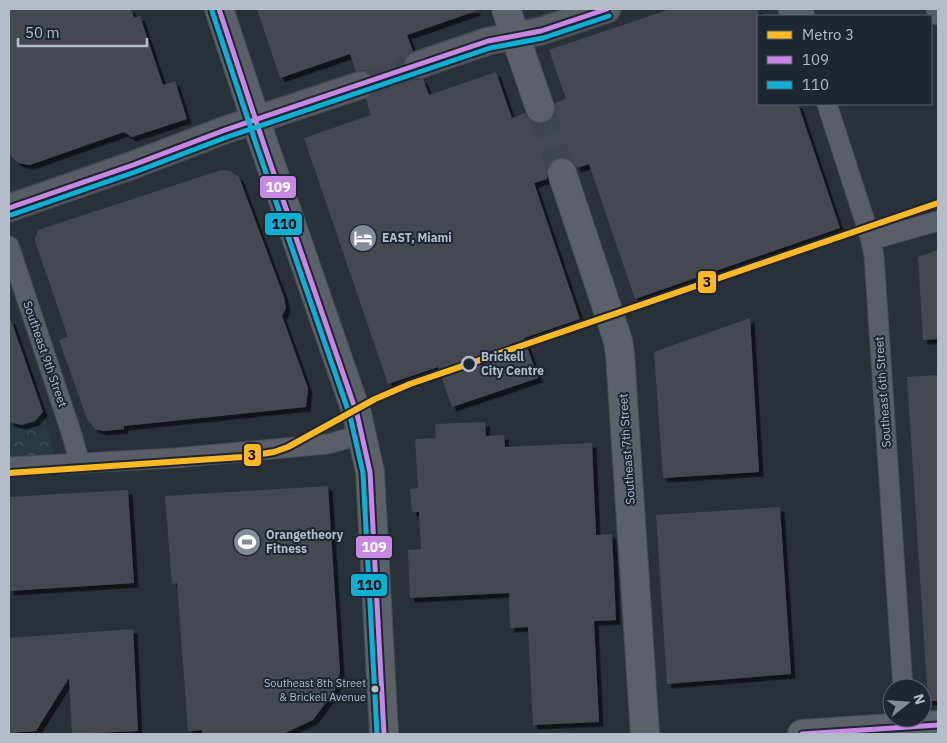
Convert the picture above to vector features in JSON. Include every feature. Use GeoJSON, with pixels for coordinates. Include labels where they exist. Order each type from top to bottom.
{"type":"FeatureCollection","features":[{"type":"Feature","properties":{"kind":"main road"},"geometry":{"type":"LineString","coordinates":[[219,9],[357,414],[362,434],[370,472],[384,734]]}},
{"type":"Feature","properties":{"kind":"main road"},"geometry":{"type":"LineString","coordinates":[[506,9],[540,108]]}},
{"type":"Feature","properties":{"kind":"main road"},"geometry":{"type":"LineString","coordinates":[[418,65],[488,41],[541,31],[607,9]]}},
{"type":"Feature","properties":{"kind":"main road"},"geometry":{"type":"LineString","coordinates":[[9,208],[133,165],[225,130],[361,85]]}},
{"type":"Feature","properties":{"kind":"main road","name":"Southeast 7th Street"},"geometry":{"type":"LineString","coordinates":[[562,173],[618,341],[620,354],[645,734]]}},
{"type":"Feature","properties":{"kind":"main road"},"geometry":{"type":"LineString","coordinates":[[802,734],[882,725]]}},
{"type":"Feature","properties":{"kind":"street"},"geometry":{"type":"LineString","coordinates":[[936,9],[938,15]]}},
{"type":"Feature","properties":{"kind":"street","name":"Southeast 6th Street"},"geometry":{"type":"LineString","coordinates":[[827,105],[871,240],[874,256],[901,678]]}},
{"type":"Feature","properties":{"kind":"street"},"geometry":{"type":"LineString","coordinates":[[871,240],[938,221]]}},
{"type":"Feature","properties":{"kind":"street","name":"Southeast 9th Street"},"geometry":{"type":"LineString","coordinates":[[9,246],[75,442],[80,463]]}},
{"type":"Feature","properties":{"kind":"street"},"geometry":{"type":"LineString","coordinates":[[9,467],[175,458],[328,444],[362,434]]}},
{"type":"Feature","properties":{"kind":"green space"},"geometry":{"type":"Polygon","coordinates":[[[43,412],[55,458],[9,460],[9,424],[21,425],[31,423],[43,412]]]}},
{"type":"Feature","properties":{"kind":"building"},"geometry":{"type":"Polygon","coordinates":[[[9,9],[131,9],[134,18],[140,16],[163,85],[175,81],[187,119],[132,137],[124,132],[30,165],[18,163],[11,156],[9,150],[9,9]]]}},
{"type":"Feature","properties":{"kind":"building","name":"Brickell City Centre"},"geometry":{"type":"Polygon","coordinates":[[[257,9],[476,9],[476,11],[407,35],[413,51],[406,56],[403,62],[404,70],[409,77],[415,80],[423,79],[429,95],[496,72],[512,118],[525,113],[530,120],[546,123],[551,119],[555,111],[555,103],[566,99],[549,50],[670,9],[758,9],[757,105],[798,105],[840,228],[635,299],[589,164],[577,168],[573,162],[566,158],[557,158],[551,162],[547,169],[547,179],[534,183],[580,319],[524,338],[538,378],[452,407],[438,367],[388,384],[304,138],[371,115],[366,99],[372,95],[376,88],[375,80],[371,74],[364,70],[356,71],[350,54],[280,78],[257,9]]]}},
{"type":"Feature","properties":{"kind":"building"},"geometry":{"type":"Polygon","coordinates":[[[221,170],[230,171],[239,177],[284,297],[286,308],[282,316],[308,388],[306,407],[124,426],[124,429],[103,431],[95,429],[87,419],[59,340],[68,337],[36,244],[35,239],[38,230],[221,170]]]}},
{"type":"Feature","properties":{"kind":"building"},"geometry":{"type":"Polygon","coordinates":[[[938,250],[938,339],[923,340],[918,257],[938,250]]]}},
{"type":"Feature","properties":{"kind":"building"},"geometry":{"type":"Polygon","coordinates":[[[750,318],[759,472],[663,478],[654,352],[750,318]]]}},
{"type":"Feature","properties":{"kind":"building"},"geometry":{"type":"Polygon","coordinates":[[[9,320],[11,320],[43,412],[35,421],[22,425],[9,422],[9,320]]]}},
{"type":"Feature","properties":{"kind":"building"},"geometry":{"type":"Polygon","coordinates":[[[938,375],[938,701],[932,701],[932,678],[927,678],[907,377],[938,375]]]}},
{"type":"Feature","properties":{"kind":"building"},"geometry":{"type":"Polygon","coordinates":[[[485,422],[486,436],[504,435],[505,447],[592,443],[596,535],[612,534],[616,620],[594,621],[599,722],[533,725],[528,627],[510,628],[509,593],[410,598],[408,550],[421,549],[419,512],[412,512],[410,489],[418,488],[415,439],[436,438],[435,424],[485,422]]]}},
{"type":"Feature","properties":{"kind":"building"},"geometry":{"type":"Polygon","coordinates":[[[328,486],[340,672],[335,690],[313,720],[285,733],[202,734],[202,730],[188,731],[177,583],[172,584],[165,496],[328,486]]]}},
{"type":"Feature","properties":{"kind":"building"},"geometry":{"type":"Polygon","coordinates":[[[128,490],[134,583],[9,591],[9,497],[128,490]]]}},
{"type":"Feature","properties":{"kind":"building"},"geometry":{"type":"Polygon","coordinates":[[[780,507],[791,674],[667,684],[656,515],[780,507]]]}},
{"type":"Feature","properties":{"kind":"building"},"geometry":{"type":"Polygon","coordinates":[[[133,629],[138,731],[72,734],[69,678],[36,731],[9,733],[9,638],[133,629]]]}},
{"type":"Feature","properties":{"kind":"tunnel"},"geometry":{"type":"LineString","coordinates":[[361,85],[418,65]]}},
{"type":"Feature","properties":{"kind":"tunnel"},"geometry":{"type":"LineString","coordinates":[[540,108],[562,173]]}},
{"type":"Feature","properties":{"kind":"metro line","name":"3"},"geometry":{"type":"LineString","coordinates":[[9,473],[242,457],[274,452],[288,447],[375,399],[410,384],[938,203]]}},
{"type":"Feature","properties":{"kind":"transit line","name":"109"},"geometry":{"type":"LineString","coordinates":[[219,9],[357,414],[370,472],[384,734]]}},
{"type":"Feature","properties":{"kind":"transit line","name":"109"},"geometry":{"type":"LineString","coordinates":[[9,208],[133,165],[225,130],[488,41],[541,31],[607,9]]}},
{"type":"Feature","properties":{"kind":"transit line","name":"110"},"geometry":{"type":"LineString","coordinates":[[212,11],[350,416],[363,473],[377,734]]}},
{"type":"Feature","properties":{"kind":"transit line","name":"110"},"geometry":{"type":"LineString","coordinates":[[11,215],[135,172],[227,137],[490,48],[543,38],[609,16]]}},
{"type":"Feature","properties":{"kind":"transit line","name":"109"},"geometry":{"type":"LineString","coordinates":[[802,734],[938,725]]}},
{"type":"Feature","properties":{"kind":"place","name":"EAST, Miami"},"geometry":{"type":"Point","coordinates":[363,238]}},
{"type":"Feature","properties":{"kind":"place","name":"Brickell City Centre"},"geometry":{"type":"Point","coordinates":[469,364]}},
{"type":"Feature","properties":{"kind":"place","name":"Orangetheory Fitness"},"geometry":{"type":"Point","coordinates":[247,542]}},
{"type":"Feature","properties":{"kind":"place","name":"Southeast 8th Street & Brickell Avenue"},"geometry":{"type":"Point","coordinates":[375,689]}}]}
